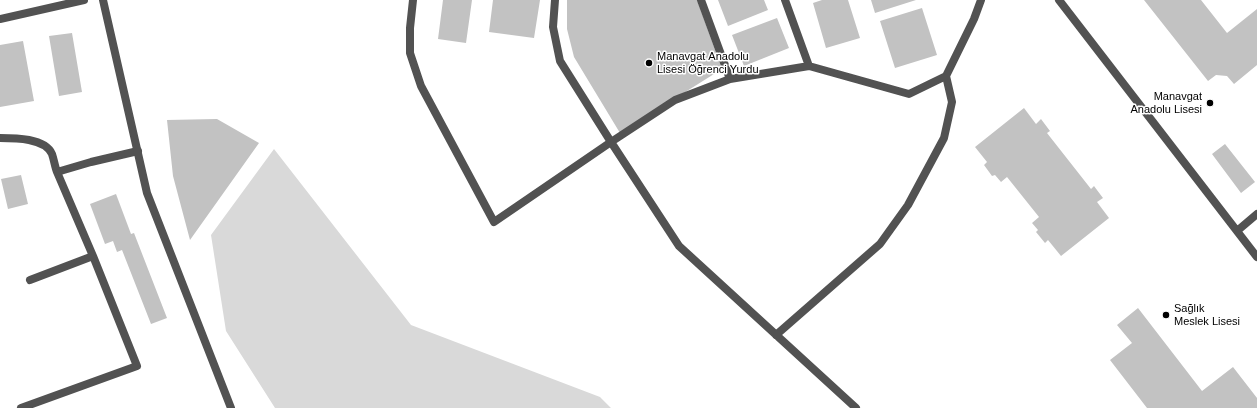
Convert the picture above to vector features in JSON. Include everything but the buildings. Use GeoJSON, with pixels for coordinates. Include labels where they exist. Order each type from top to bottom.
{"type":"FeatureCollection","features":[{"type":"Feature","properties":{"kind":"street"},"geometry":{"type":"LineString","coordinates":[[0,18],[84,0]]}},
{"type":"Feature","properties":{"kind":"street"},"geometry":{"type":"LineString","coordinates":[[103,0],[147,193],[231,408]]}},
{"type":"Feature","properties":{"kind":"street"},"geometry":{"type":"LineString","coordinates":[[412,0],[410,53],[421,86],[494,222],[675,100],[730,79],[809,66],[909,94],[946,76],[974,19],[980,0]]}},
{"type":"Feature","properties":{"kind":"street"},"geometry":{"type":"LineString","coordinates":[[555,0],[553,27],[560,61],[679,246],[856,408]]}},
{"type":"Feature","properties":{"kind":"street"},"geometry":{"type":"LineString","coordinates":[[701,0],[730,79]]}},
{"type":"Feature","properties":{"kind":"street"},"geometry":{"type":"LineString","coordinates":[[785,0],[809,66]]}},
{"type":"Feature","properties":{"kind":"street"},"geometry":{"type":"LineString","coordinates":[[1059,0],[1257,257]]}},
{"type":"Feature","properties":{"kind":"street"},"geometry":{"type":"LineString","coordinates":[[776,335],[880,244],[908,205],[944,138],[952,102],[946,76]]}},
{"type":"Feature","properties":{"kind":"street"},"geometry":{"type":"LineString","coordinates":[[0,138],[40,142],[52,153],[57,172],[93,256],[137,366],[21,408]]}},
{"type":"Feature","properties":{"kind":"street"},"geometry":{"type":"LineString","coordinates":[[57,172],[138,151]]}},
{"type":"Feature","properties":{"kind":"street"},"geometry":{"type":"LineString","coordinates":[[1237,231],[1257,214]]}},
{"type":"Feature","properties":{"kind":"street"},"geometry":{"type":"LineString","coordinates":[[30,280],[93,256]]}},
{"type":"Feature","properties":{"kind":"shaded area"},"geometry":{"type":"Polygon","coordinates":[[[274,149],[411,325],[600,397],[611,408],[275,408],[226,331],[211,235],[274,149]]]}},
{"type":"Feature","properties":{"kind":"place","name":"Manavgat Anadolu Lisesi Öğrenci Yurdu"},"geometry":{"type":"Point","coordinates":[649,63]}},
{"type":"Feature","properties":{"kind":"place","name":"Manavgat Anadolu Lisesi"},"geometry":{"type":"Point","coordinates":[1210,103]}},
{"type":"Feature","properties":{"kind":"place","name":"Sağlık Meslek Lisesi"},"geometry":{"type":"Point","coordinates":[1166,315]}}]}
